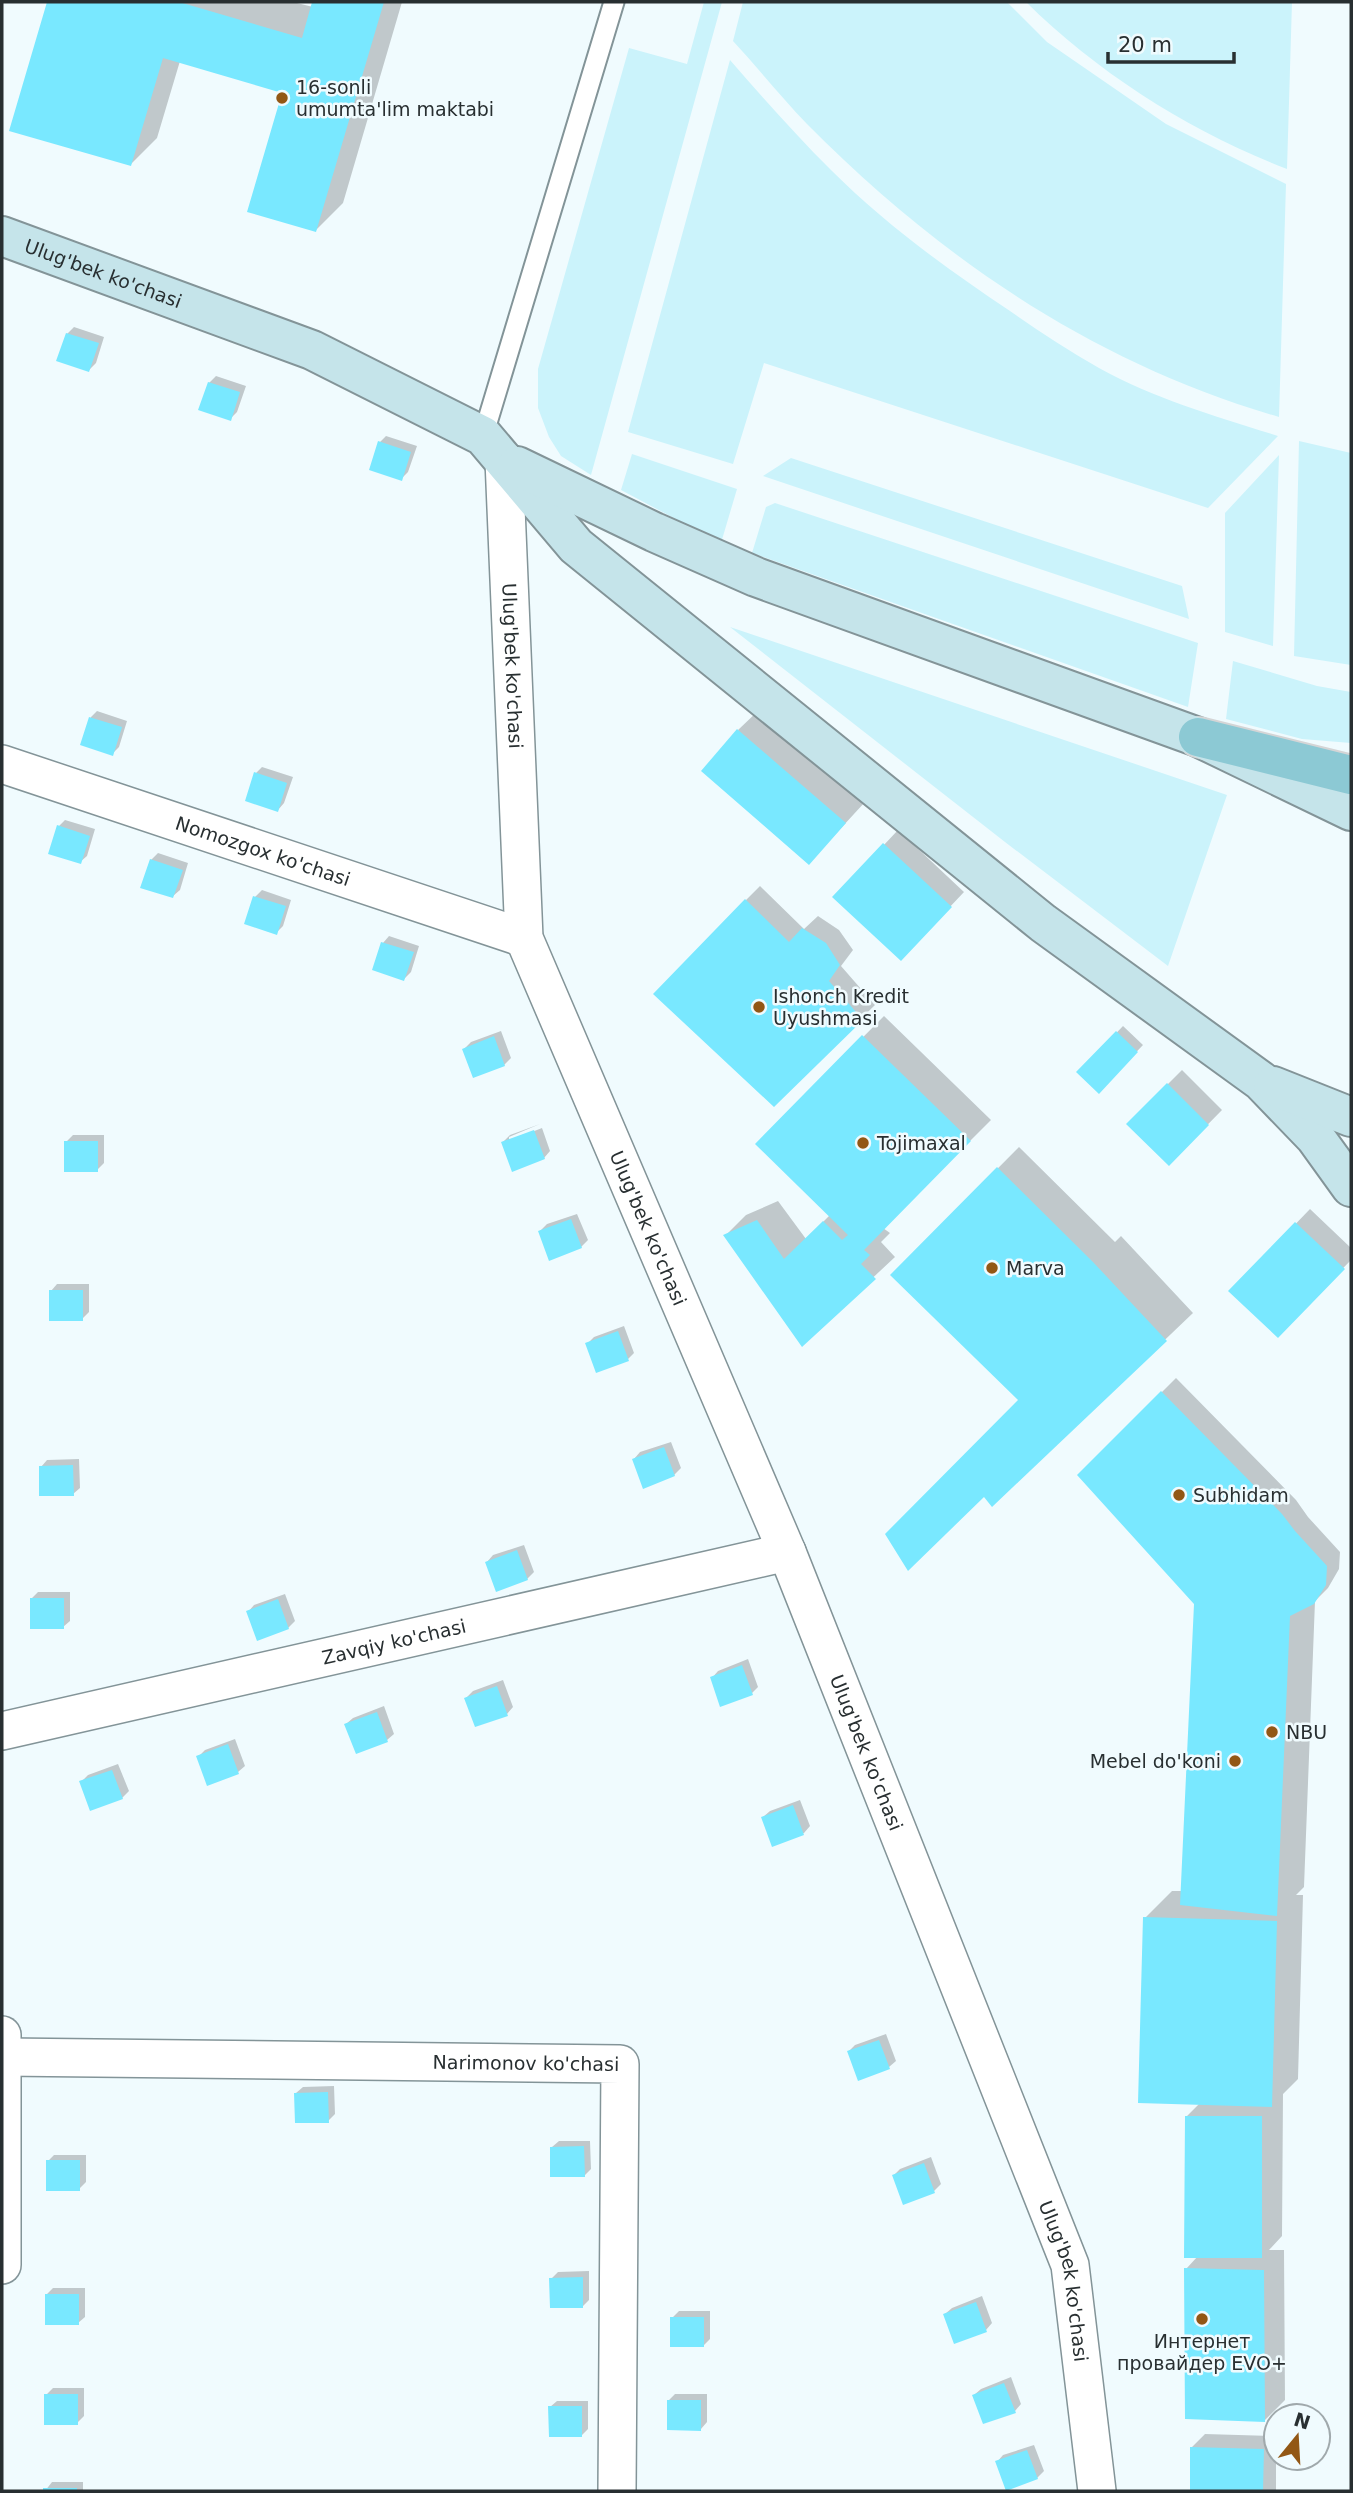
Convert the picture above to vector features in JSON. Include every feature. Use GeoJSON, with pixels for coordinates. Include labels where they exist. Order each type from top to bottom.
{"type":"FeatureCollection","features":[{"type":"Feature","properties":{"kind":"main road","name":"Ulug'bek ko'chasi"},"geometry":{"type":"LineString","coordinates":[[2,236],[312,350],[493,448]]}},
{"type":"Feature","properties":{"kind":"main road"},"geometry":{"type":"LineString","coordinates":[[493,448],[654,532],[756,577],[1198,737],[1351,811]]}},
{"type":"Feature","properties":{"kind":"main road"},"geometry":{"type":"LineString","coordinates":[[493,448],[576,546],[660,616],[1043,923],[1261,1081],[1315,1137],[1351,1187]]}},
{"type":"Feature","properties":{"kind":"main road"},"geometry":{"type":"LineString","coordinates":[[1198,737],[1351,775]]}},
{"type":"Feature","properties":{"kind":"main road"},"geometry":{"type":"LineString","coordinates":[[1261,1081],[1351,1118]]}},
{"type":"Feature","properties":{"kind":"street","name":"Ulug'bek ko'chasi"},"geometry":{"type":"LineString","coordinates":[[493,448],[524,938],[787,1552],[1070,2265],[1097,2491]]}},
{"type":"Feature","properties":{"kind":"street","name":"Nomozgox ko'chasi"},"geometry":{"type":"LineString","coordinates":[[2,764],[524,938]]}},
{"type":"Feature","properties":{"kind":"street","name":"Zavqiy ko'chasi"},"geometry":{"type":"LineString","coordinates":[[2,1731],[787,1552]]}},
{"type":"Feature","properties":{"kind":"street","name":"Narimonov ko'chasi"},"geometry":{"type":"LineString","coordinates":[[2,2265],[3,2046],[620,2064],[617,2491]]}},
{"type":"Feature","properties":{"kind":"lane"},"geometry":{"type":"LineString","coordinates":[[493,448],[614,2]]}},
{"type":"Feature","properties":{"kind":"shaded area"},"geometry":{"type":"Polygon","coordinates":[[[704,2],[722,2],[591,475],[561,456],[549,437],[538,408],[538,369],[629,48],[687,64],[704,2]]]}},
{"type":"Feature","properties":{"kind":"shaded area"},"geometry":{"type":"Polygon","coordinates":[[[743,2],[1007,2],[1047,42],[1166,124],[1286,184],[1279,417],[1146,368],[1084,336],[1024,301],[912,220],[807,124],[733,41],[743,2]]]}},
{"type":"Feature","properties":{"kind":"shaded area"},"geometry":{"type":"Polygon","coordinates":[[[1026,2],[1292,2],[1287,169],[1216,137],[1148,99],[1084,53],[1026,2]]]}},
{"type":"Feature","properties":{"kind":"shaded area"},"geometry":{"type":"Polygon","coordinates":[[[730,60],[792,130],[852,190],[917,245],[986,295],[1065,348],[1120,379],[1187,406],[1278,436],[1208,508],[764,363],[733,464],[628,432],[730,60]]]}},
{"type":"Feature","properties":{"kind":"shaded area"},"geometry":{"type":"Polygon","coordinates":[[[1299,441],[1351,453],[1351,665],[1294,656],[1299,441]]]}},
{"type":"Feature","properties":{"kind":"shaded area"},"geometry":{"type":"Polygon","coordinates":[[[632,454],[737,489],[721,543],[621,490],[632,454]]]}},
{"type":"Feature","properties":{"kind":"shaded area"},"geometry":{"type":"Polygon","coordinates":[[[1279,455],[1273,646],[1225,632],[1225,513],[1279,455]]]}},
{"type":"Feature","properties":{"kind":"shaded area"},"geometry":{"type":"Polygon","coordinates":[[[791,458],[1182,586],[1189,619],[763,476],[791,458]]]}},
{"type":"Feature","properties":{"kind":"shaded area"},"geometry":{"type":"Polygon","coordinates":[[[775,503],[1198,643],[1188,707],[752,553],[766,507],[775,503]]]}},
{"type":"Feature","properties":{"kind":"shaded area"},"geometry":{"type":"Polygon","coordinates":[[[730,627],[1227,795],[1168,966],[1005,842],[730,627]]]}},
{"type":"Feature","properties":{"kind":"shaded area"},"geometry":{"type":"Polygon","coordinates":[[[1233,661],[1317,686],[1351,692],[1351,743],[1302,739],[1226,719],[1233,661]]]}},
{"type":"Feature","properties":{"kind":"building"},"geometry":{"type":"Polygon","coordinates":[[[47,2],[179,2],[302,38],[312,2],[384,2],[316,232],[247,212],[282,93],[163,58],[131,166],[9,131],[47,2]]]}},
{"type":"Feature","properties":{"kind":"building"},"geometry":{"type":"Polygon","coordinates":[[[66,333],[99,343],[89,372],[56,361],[66,333]]]}},
{"type":"Feature","properties":{"kind":"building"},"geometry":{"type":"Polygon","coordinates":[[[208,382],[240,392],[231,421],[198,410],[208,382]]]}},
{"type":"Feature","properties":{"kind":"building"},"geometry":{"type":"Polygon","coordinates":[[[378,441],[411,452],[402,481],[369,470],[378,441]]]}},
{"type":"Feature","properties":{"kind":"building"},"geometry":{"type":"Polygon","coordinates":[[[89,717],[122,727],[113,756],[80,745],[89,717]]]}},
{"type":"Feature","properties":{"kind":"building"},"geometry":{"type":"Polygon","coordinates":[[[737,729],[846,823],[809,865],[701,771],[737,729]]]}},
{"type":"Feature","properties":{"kind":"building"},"geometry":{"type":"Polygon","coordinates":[[[254,772],[287,783],[278,812],[245,801],[254,772]]]}},
{"type":"Feature","properties":{"kind":"building"},"geometry":{"type":"Polygon","coordinates":[[[57,825],[90,836],[81,864],[48,854],[57,825]]]}},
{"type":"Feature","properties":{"kind":"building"},"geometry":{"type":"Polygon","coordinates":[[[883,843],[952,907],[901,961],[832,897],[883,843]]]}},
{"type":"Feature","properties":{"kind":"building"},"geometry":{"type":"Polygon","coordinates":[[[150,859],[183,870],[173,898],[140,888],[150,859]]]}},
{"type":"Feature","properties":{"kind":"building"},"geometry":{"type":"Polygon","coordinates":[[[253,896],[286,906],[277,935],[244,924],[253,896]]]}},
{"type":"Feature","properties":{"kind":"building","name":"Ishonch Kredit Uyushmasi"},"geometry":{"type":"Polygon","coordinates":[[[745,899],[789,942],[802,928],[826,943],[840,965],[829,981],[863,1020],[774,1107],[653,994],[745,899]]]}},
{"type":"Feature","properties":{"kind":"building"},"geometry":{"type":"Polygon","coordinates":[[[381,942],[414,952],[404,981],[372,970],[381,942]]]}},
{"type":"Feature","properties":{"kind":"building"},"geometry":{"type":"Polygon","coordinates":[[[1116,1031],[1138,1052],[1099,1094],[1076,1072],[1116,1031]]]}},
{"type":"Feature","properties":{"kind":"building","name":"Tojimaxal"},"geometry":{"type":"Polygon","coordinates":[[[862,1035],[971,1141],[864,1250],[870,1255],[861,1264],[876,1279],[802,1347],[723,1235],[757,1220],[784,1259],[823,1221],[842,1240],[848,1235],[755,1144],[862,1035]]]}},
{"type":"Feature","properties":{"kind":"building"},"geometry":{"type":"Polygon","coordinates":[[[494,1036],[505,1066],[473,1078],[462,1049],[494,1036]]]}},
{"type":"Feature","properties":{"kind":"building"},"geometry":{"type":"Polygon","coordinates":[[[1167,1083],[1209,1125],[1169,1166],[1126,1124],[1167,1083]]]}},
{"type":"Feature","properties":{"kind":"building"},"geometry":{"type":"Polygon","coordinates":[[[534,1130],[545,1159],[512,1172],[501,1142],[534,1130]]]}},
{"type":"Feature","properties":{"kind":"building"},"geometry":{"type":"Polygon","coordinates":[[[64,1141],[98,1141],[98,1172],[64,1172],[64,1141]]]}},
{"type":"Feature","properties":{"kind":"building"},"geometry":{"type":"Polygon","coordinates":[[[997,1167],[1093,1262],[1167,1341],[992,1507],[984,1497],[908,1571],[885,1534],[1018,1400],[890,1275],[997,1167]]]}},
{"type":"Feature","properties":{"kind":"building"},"geometry":{"type":"Polygon","coordinates":[[[571,1219],[582,1248],[549,1261],[538,1231],[571,1219]]]}},
{"type":"Feature","properties":{"kind":"building"},"geometry":{"type":"Polygon","coordinates":[[[1295,1222],[1345,1269],[1278,1338],[1228,1291],[1295,1222]]]}},
{"type":"Feature","properties":{"kind":"building"},"geometry":{"type":"Polygon","coordinates":[[[49,1290],[83,1290],[83,1321],[49,1321],[49,1290]]]}},
{"type":"Feature","properties":{"kind":"building"},"geometry":{"type":"Polygon","coordinates":[[[618,1331],[629,1361],[596,1373],[585,1343],[618,1331]]]}},
{"type":"Feature","properties":{"kind":"building"},"geometry":{"type":"Polygon","coordinates":[[[1161,1391],[1282,1514],[1327,1566],[1326,1585],[1314,1604],[1290,1616],[1277,1916],[1180,1905],[1194,1604],[1077,1475],[1161,1391]]]}},
{"type":"Feature","properties":{"kind":"building"},"geometry":{"type":"Polygon","coordinates":[[[664,1447],[675,1476],[643,1489],[632,1459],[664,1447]]]}},
{"type":"Feature","properties":{"kind":"building"},"geometry":{"type":"Polygon","coordinates":[[[73,1465],[74,1496],[39,1496],[39,1466],[73,1465]]]}},
{"type":"Feature","properties":{"kind":"building"},"geometry":{"type":"Polygon","coordinates":[[[517,1550],[528,1580],[496,1592],[485,1562],[517,1550]]]}},
{"type":"Feature","properties":{"kind":"building"},"geometry":{"type":"Polygon","coordinates":[[[30,1598],[64,1598],[64,1629],[30,1629],[30,1598]]]}},
{"type":"Feature","properties":{"kind":"building"},"geometry":{"type":"Polygon","coordinates":[[[278,1599],[289,1629],[257,1641],[246,1611],[278,1599]]]}},
{"type":"Feature","properties":{"kind":"building"},"geometry":{"type":"Polygon","coordinates":[[[742,1665],[753,1695],[720,1707],[710,1677],[742,1665]]]}},
{"type":"Feature","properties":{"kind":"building"},"geometry":{"type":"Polygon","coordinates":[[[497,1686],[508,1716],[475,1727],[464,1698],[497,1686]]]}},
{"type":"Feature","properties":{"kind":"building"},"geometry":{"type":"Polygon","coordinates":[[[377,1712],[388,1742],[356,1754],[344,1724],[377,1712]]]}},
{"type":"Feature","properties":{"kind":"building"},"geometry":{"type":"Polygon","coordinates":[[[228,1744],[239,1774],[207,1786],[196,1756],[228,1744]]]}},
{"type":"Feature","properties":{"kind":"building"},"geometry":{"type":"Polygon","coordinates":[[[112,1770],[123,1799],[90,1811],[79,1781],[112,1770]]]}},
{"type":"Feature","properties":{"kind":"building"},"geometry":{"type":"Polygon","coordinates":[[[793,1805],[804,1835],[772,1847],[761,1817],[793,1805]]]}},
{"type":"Feature","properties":{"kind":"building"},"geometry":{"type":"Polygon","coordinates":[[[1143,1917],[1277,1921],[1272,2107],[1138,2103],[1143,1917]]]}},
{"type":"Feature","properties":{"kind":"building"},"geometry":{"type":"Polygon","coordinates":[[[879,2040],[890,2069],[858,2081],[847,2051],[879,2040]]]}},
{"type":"Feature","properties":{"kind":"building"},"geometry":{"type":"Polygon","coordinates":[[[328,2092],[329,2123],[295,2123],[294,2093],[328,2092]]]}},
{"type":"Feature","properties":{"kind":"building"},"geometry":{"type":"Polygon","coordinates":[[[1185,2116],[1262,2116],[1262,2258],[1184,2258],[1185,2116]]]}},
{"type":"Feature","properties":{"kind":"building"},"geometry":{"type":"Polygon","coordinates":[[[584,2146],[585,2177],[550,2177],[550,2147],[584,2146]]]}},
{"type":"Feature","properties":{"kind":"building"},"geometry":{"type":"Polygon","coordinates":[[[46,2160],[80,2160],[80,2191],[46,2191],[46,2160]]]}},
{"type":"Feature","properties":{"kind":"building"},"geometry":{"type":"Polygon","coordinates":[[[924,2163],[935,2193],[903,2205],[892,2175],[924,2163]]]}},
{"type":"Feature","properties":{"kind":"building"},"geometry":{"type":"Polygon","coordinates":[[[1184,2268],[1264,2270],[1265,2402],[1262,2402],[1262,2422],[1185,2419],[1184,2268]]]}},
{"type":"Feature","properties":{"kind":"building"},"geometry":{"type":"Polygon","coordinates":[[[583,2277],[583,2308],[550,2308],[549,2278],[583,2277]]]}},
{"type":"Feature","properties":{"kind":"building"},"geometry":{"type":"Polygon","coordinates":[[[45,2294],[79,2294],[79,2325],[45,2325],[45,2294]]]}},
{"type":"Feature","properties":{"kind":"building"},"geometry":{"type":"Polygon","coordinates":[[[976,2302],[987,2332],[954,2344],[943,2314],[976,2302]]]}},
{"type":"Feature","properties":{"kind":"building"},"geometry":{"type":"Polygon","coordinates":[[[670,2317],[704,2317],[704,2347],[670,2347],[670,2317]]]}},
{"type":"Feature","properties":{"kind":"building"},"geometry":{"type":"Polygon","coordinates":[[[1004,2383],[1016,2413],[983,2424],[972,2395],[1004,2383]]]}},
{"type":"Feature","properties":{"kind":"building"},"geometry":{"type":"Polygon","coordinates":[[[44,2394],[78,2394],[78,2425],[44,2425],[44,2394]]]}},
{"type":"Feature","properties":{"kind":"building"},"geometry":{"type":"Polygon","coordinates":[[[667,2400],[701,2400],[701,2431],[667,2430],[667,2400]]]}},
{"type":"Feature","properties":{"kind":"building"},"geometry":{"type":"Polygon","coordinates":[[[548,2406],[582,2406],[582,2437],[549,2437],[548,2406]]]}},
{"type":"Feature","properties":{"kind":"building"},"geometry":{"type":"Polygon","coordinates":[[[1190,2447],[1262,2449],[1263,2491],[1190,2491],[1190,2447]]]}},
{"type":"Feature","properties":{"kind":"building"},"geometry":{"type":"Polygon","coordinates":[[[1027,2450],[1038,2479],[1006,2491],[995,2461],[1027,2450]]]}},
{"type":"Feature","properties":{"kind":"building"},"geometry":{"type":"Polygon","coordinates":[[[43,2488],[77,2488],[77,2491],[43,2491],[43,2488]]]}},
{"type":"Feature","properties":{"kind":"place","name":"16-sonli umumta'lim maktabi"},"geometry":{"type":"Point","coordinates":[282,98]}},
{"type":"Feature","properties":{"kind":"place","name":"Ishonch Kredit Uyushmasi"},"geometry":{"type":"Point","coordinates":[759,1007]}},
{"type":"Feature","properties":{"kind":"place","name":"Tojimaxal"},"geometry":{"type":"Point","coordinates":[863,1143]}},
{"type":"Feature","properties":{"kind":"place","name":"Marva"},"geometry":{"type":"Point","coordinates":[992,1268]}},
{"type":"Feature","properties":{"kind":"place","name":"Subhidam"},"geometry":{"type":"Point","coordinates":[1179,1495]}},
{"type":"Feature","properties":{"kind":"place","name":"NBU"},"geometry":{"type":"Point","coordinates":[1272,1732]}},
{"type":"Feature","properties":{"kind":"place","name":"Mebel do'koni"},"geometry":{"type":"Point","coordinates":[1235,1761]}},
{"type":"Feature","properties":{"kind":"place","name":"Интернет провайдер EVO+"},"geometry":{"type":"Point","coordinates":[1202,2319]}}]}
